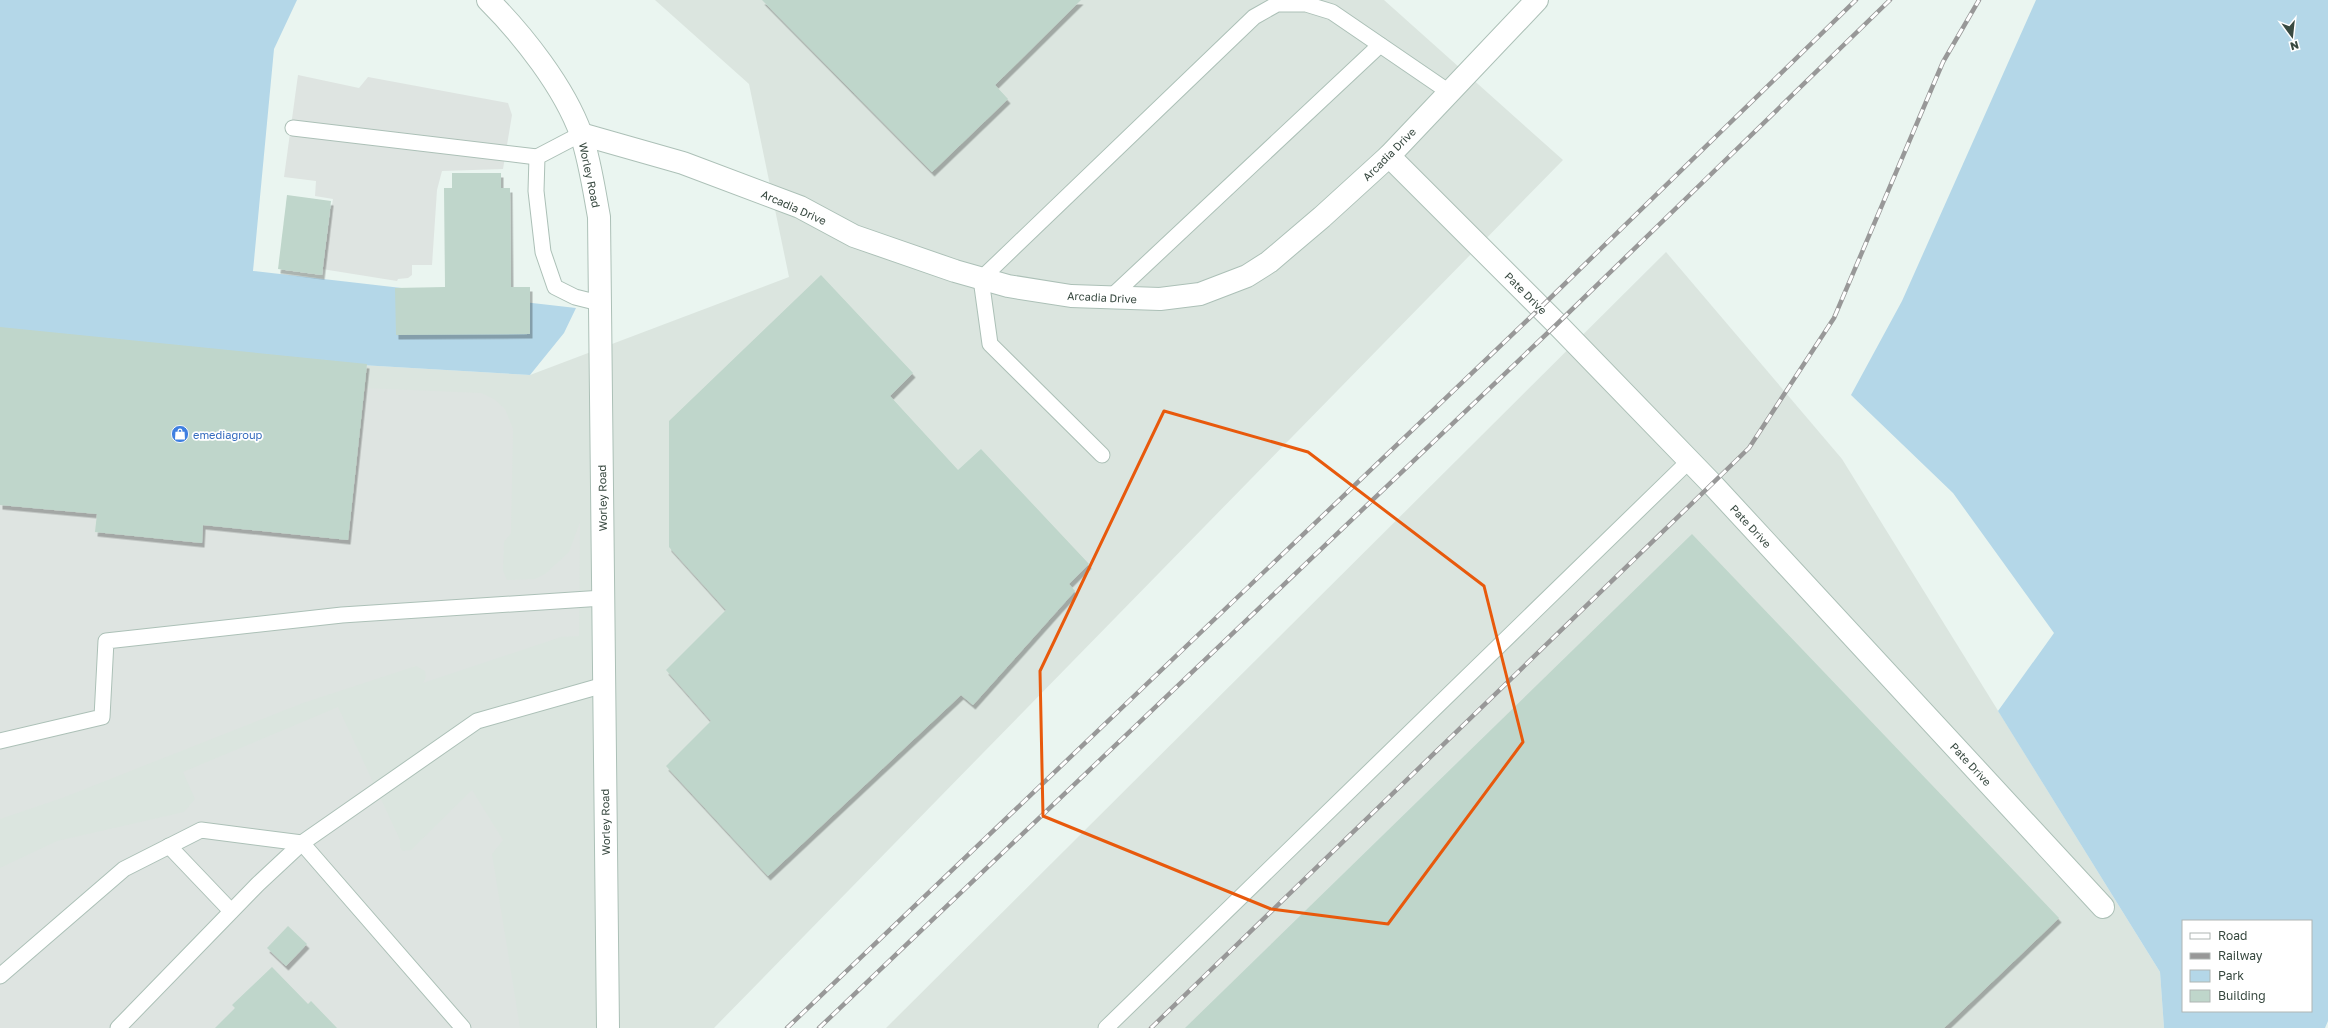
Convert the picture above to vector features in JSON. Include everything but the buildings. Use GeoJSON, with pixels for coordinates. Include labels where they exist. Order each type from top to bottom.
{"type":"FeatureCollection","features":[{"type":"Feature","properties":{"kind":"street","name":"Worley Road"},"geometry":{"type":"LineString","coordinates":[[488,0],[503,15],[559,88],[581,134],[590,167],[599,218],[608,1028]]}},
{"type":"Feature","properties":{"kind":"street","name":"Arcadia Drive"},"geometry":{"type":"LineString","coordinates":[[581,134],[683,163],[800,207],[854,236],[981,279],[1008,286],[1071,296],[1160,300],[1200,294],[1247,276],[1275,257],[1389,156],[1537,0]]}},
{"type":"Feature","properties":{"kind":"street","name":"Pate Drive"},"geometry":{"type":"LineString","coordinates":[[1389,156],[1557,324],[1689,461],[2103,906]]}},
{"type":"Feature","properties":{"kind":"lane"},"geometry":{"type":"LineString","coordinates":[[1102,455],[990,344],[981,279],[1254,17],[1277,4],[1306,4],[1332,12],[1450,92]]}},
{"type":"Feature","properties":{"kind":"lane"},"geometry":{"type":"LineString","coordinates":[[1110,298],[1380,45]]}},
{"type":"Feature","properties":{"kind":"lane"},"geometry":{"type":"LineString","coordinates":[[293,128],[537,157],[581,134]]}},
{"type":"Feature","properties":{"kind":"lane"},"geometry":{"type":"LineString","coordinates":[[537,157],[536,191],[543,252],[555,287],[575,297],[599,303]]}},
{"type":"Feature","properties":{"kind":"lane"},"geometry":{"type":"LineString","coordinates":[[1106,1028],[1689,461]]}},
{"type":"Feature","properties":{"kind":"lane"},"geometry":{"type":"LineString","coordinates":[[0,741],[102,717],[106,641],[342,615],[603,598]]}},
{"type":"Feature","properties":{"kind":"lane"},"geometry":{"type":"LineString","coordinates":[[118,1028],[231,911],[302,843],[477,721],[604,685]]}},
{"type":"Feature","properties":{"kind":"lane"},"geometry":{"type":"LineString","coordinates":[[0,976],[124,869],[201,830],[302,843],[462,1028]]}},
{"type":"Feature","properties":{"kind":"lane"},"geometry":{"type":"LineString","coordinates":[[169,846],[231,911]]}},
{"type":"Feature","properties":{"kind":"highlighted area"},"geometry":{"type":"Polygon","coordinates":[[[1164,411],[1308,452],[1484,586],[1523,742],[1388,924],[1271,909],[1043,816],[1040,671],[1164,411]]]}},
{"type":"Feature","properties":{"kind":"shaded area"},"geometry":{"type":"Polygon","coordinates":[[[655,0],[1384,0],[1563,160],[714,1028],[0,1028],[0,344],[530,375],[789,277],[749,84],[655,0]]]}},
{"type":"Feature","properties":{"kind":"shaded area"},"geometry":{"type":"Polygon","coordinates":[[[298,75],[359,88],[368,77],[508,103],[512,115],[503,169],[442,171],[437,190],[432,265],[412,265],[412,275],[408,278],[398,279],[397,281],[322,269],[333,199],[315,196],[316,181],[284,177],[298,75]]]}},
{"type":"Feature","properties":{"kind":"shaded area"},"geometry":{"type":"Polygon","coordinates":[[[1666,252],[1842,459],[2160,972],[2164,1028],[886,1028],[1666,252]]]}},
{"type":"Feature","properties":{"kind":"shaded area"},"geometry":{"type":"Polygon","coordinates":[[[365,388],[481,393],[494,399],[505,409],[513,429],[511,533],[504,542],[503,571],[507,580],[535,579],[545,574],[569,552],[580,522],[579,636],[561,637],[423,683],[426,677],[425,671],[416,666],[303,703],[62,798],[0,819],[0,504],[97,514],[94,532],[201,543],[203,525],[348,540],[365,388]]]}},
{"type":"Feature","properties":{"kind":"shaded area"},"geometry":{"type":"Polygon","coordinates":[[[338,707],[400,840],[400,848],[403,851],[411,850],[472,790],[503,840],[492,854],[520,1028],[337,1028],[311,1001],[308,1004],[272,967],[233,1004],[236,1008],[215,1028],[0,1028],[0,868],[57,841],[184,812],[195,799],[183,772],[338,707]],[[288,926],[267,948],[307,944],[288,926]]]}},
{"type":"Feature","properties":{"kind":"green space"},"geometry":{"type":"Polygon","coordinates":[[[0,0],[297,0],[274,49],[253,271],[576,308],[564,333],[530,375],[0,344],[0,0]]]}},
{"type":"Feature","properties":{"kind":"green space"},"geometry":{"type":"Polygon","coordinates":[[[2036,0],[2328,0],[2328,1021],[2325,1028],[2164,1028],[2160,972],[1998,711],[2054,633],[1953,493],[1851,395],[1902,301],[2036,0]]]}},
{"type":"Feature","properties":{"kind":"railway"},"geometry":{"type":"LineString","coordinates":[[787,1028],[1540,308],[1856,0]]}},
{"type":"Feature","properties":{"kind":"railway"},"geometry":{"type":"LineString","coordinates":[[819,1028],[1557,324],[1890,0]]}},
{"type":"Feature","properties":{"kind":"railway"},"geometry":{"type":"LineString","coordinates":[[1151,1028],[1749,448],[1834,318],[1943,62],[1979,0]]}},
{"type":"Feature","properties":{"kind":"place","name":"emediagroup"},"geometry":{"type":"Point","coordinates":[180,434]}}]}
